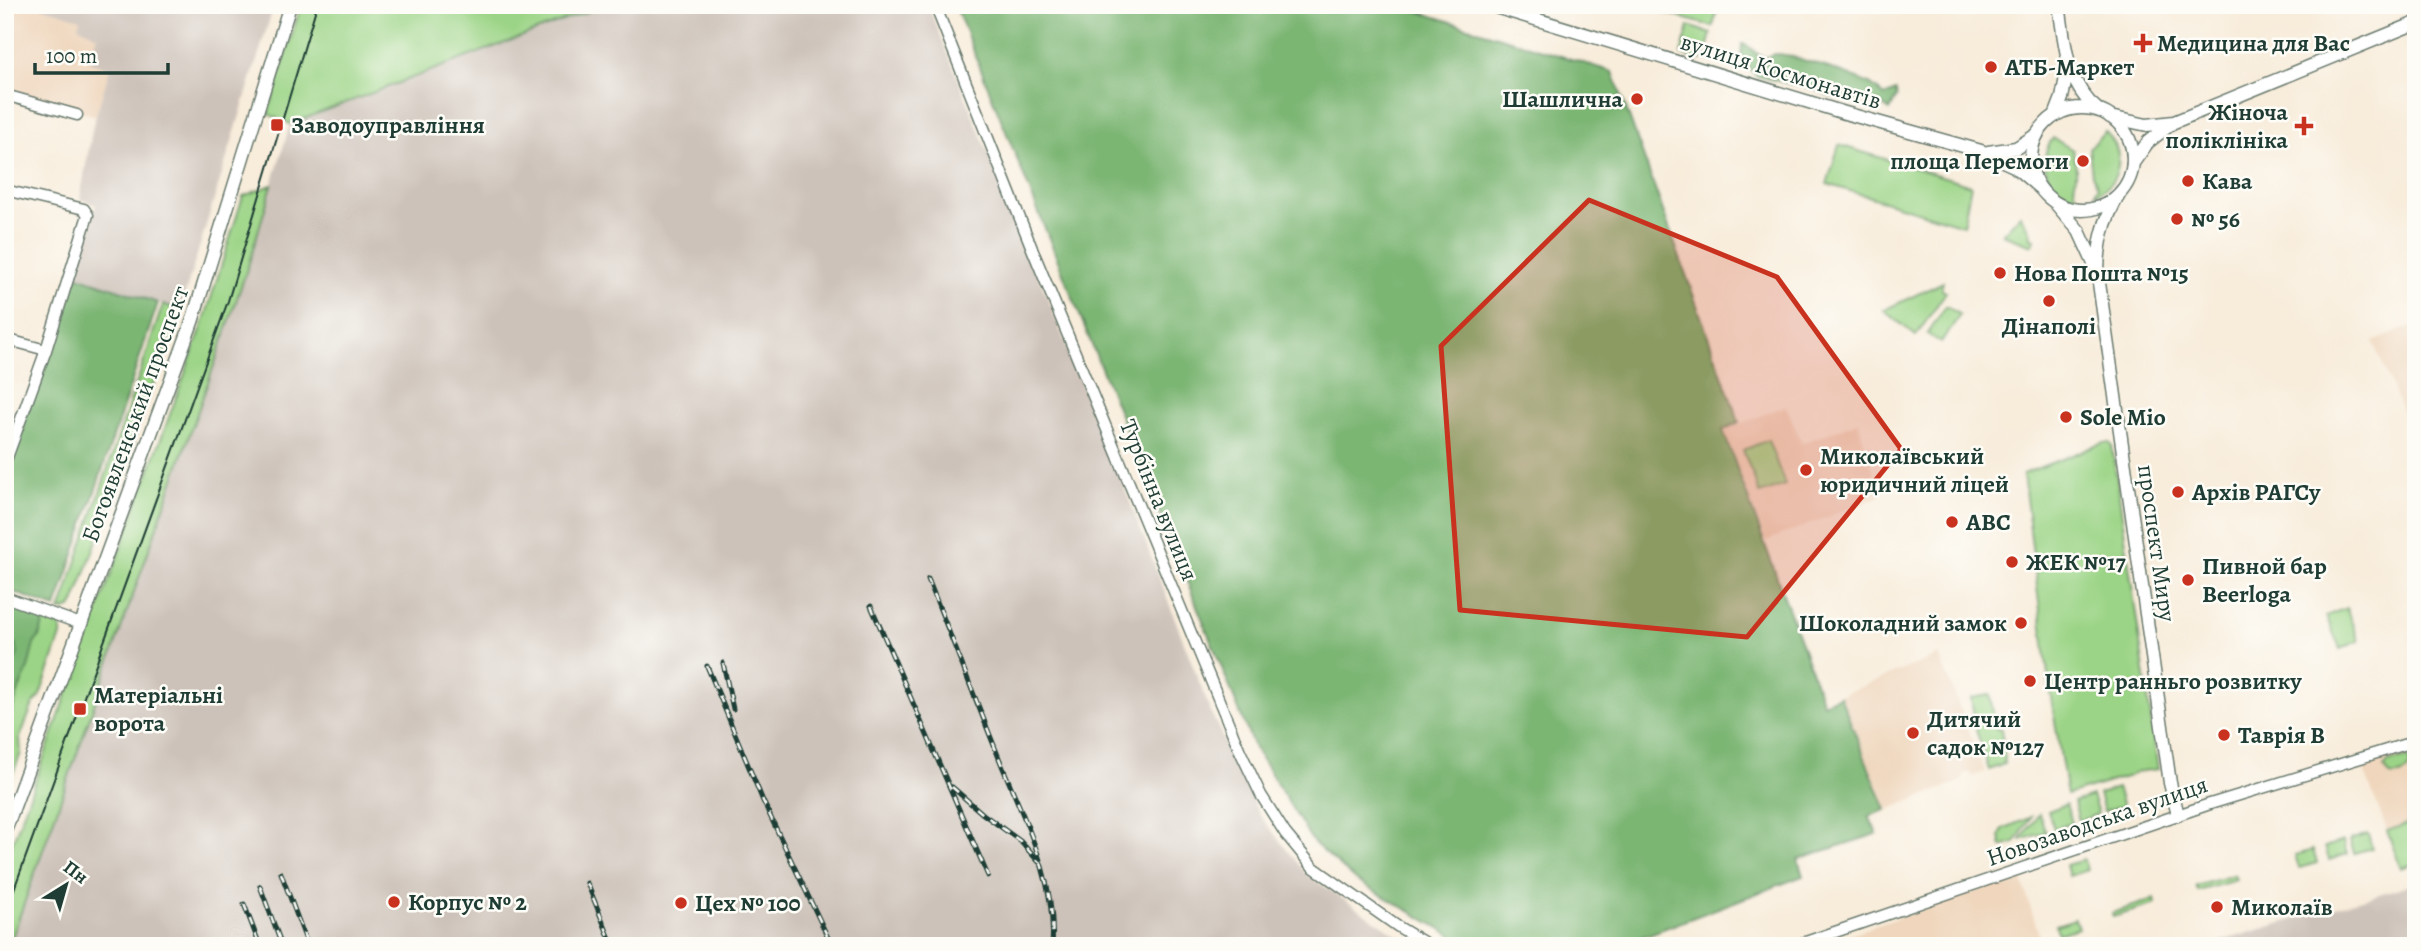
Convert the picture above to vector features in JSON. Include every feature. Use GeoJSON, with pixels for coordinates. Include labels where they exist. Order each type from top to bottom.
{"type":"FeatureCollection","features":[{"type":"Feature","properties":{"kind":"main road","name":"Богоявленський проспект"},"geometry":{"type":"LineString","coordinates":[[5,831],[200,300],[290,5]]}},
{"type":"Feature","properties":{"kind":"main road","name":"вулиця Космонавтів"},"geometry":{"type":"LineString","coordinates":[[1489,5],[1845,113],[1981,151],[2014,166],[2041,189]]}},
{"type":"Feature","properties":{"kind":"main road"},"geometry":{"type":"LineString","coordinates":[[2059,5],[2068,60],[2076,85],[2083,96],[2123,129],[2129,139],[2133,163]]}},
{"type":"Feature","properties":{"kind":"main road"},"geometry":{"type":"LineString","coordinates":[[2068,60],[2062,98],[2054,116],[2038,133],[2031,162],[2041,189],[2055,202],[2075,210],[2089,210],[2109,202],[2120,193],[2129,179],[2133,163],[2148,142],[2174,122],[2416,23]]}},
{"type":"Feature","properties":{"kind":"main road"},"geometry":{"type":"LineString","coordinates":[[2054,116],[2078,108],[2147,125],[2174,122]]}},
{"type":"Feature","properties":{"kind":"main road","name":"вулиця Космонавтів"},"geometry":{"type":"LineString","coordinates":[[1981,151],[1999,152],[2016,148],[2038,133]]}},
{"type":"Feature","properties":{"kind":"main road","name":"проспект Миру"},"geometry":{"type":"LineString","coordinates":[[2098,276],[2102,231],[2120,193]]}},
{"type":"Feature","properties":{"kind":"main road","name":"проспект Миру"},"geometry":{"type":"LineString","coordinates":[[2055,202],[2079,231],[2098,276],[2170,783],[2178,815]]}},
{"type":"Feature","properties":{"kind":"street","name":"Турбінна вулиця"},"geometry":{"type":"LineString","coordinates":[[935,5],[1033,251],[1240,751],[1261,795],[1285,833],[1313,867],[1430,946]]}},
{"type":"Feature","properties":{"kind":"street"},"geometry":{"type":"LineString","coordinates":[[5,94],[78,115]]}},
{"type":"Feature","properties":{"kind":"street"},"geometry":{"type":"LineString","coordinates":[[5,190],[84,209],[88,215],[46,349],[5,463]]}},
{"type":"Feature","properties":{"kind":"street"},"geometry":{"type":"LineString","coordinates":[[5,339],[46,349]]}},
{"type":"Feature","properties":{"kind":"street"},"geometry":{"type":"LineString","coordinates":[[5,597],[81,624]]}},
{"type":"Feature","properties":{"kind":"street","name":"Новозаводська вулиця"},"geometry":{"type":"LineString","coordinates":[[1794,946],[2178,815],[2416,741]]}},
{"type":"Feature","properties":{"kind":"highlighted area"},"geometry":{"type":"Polygon","coordinates":[[[1589,200],[1777,277],[1901,449],[1747,637],[1460,610],[1441,346],[1589,200]]]}},
{"type":"Feature","properties":{"kind":"shaded area"},"geometry":{"type":"Polygon","coordinates":[[[5,5],[34,5],[80,19],[97,36],[110,68],[96,116],[5,90],[5,5]]]}},
{"type":"Feature","properties":{"kind":"shaded area"},"geometry":{"type":"Polygon","coordinates":[[[34,5],[274,5],[180,310],[75,275],[96,205],[80,199],[93,125],[110,69],[89,61],[97,36],[78,26],[80,19],[34,5]]]}},
{"type":"Feature","properties":{"kind":"shaded area"},"geometry":{"type":"Polygon","coordinates":[[[605,5],[928,5],[1123,484],[1212,715],[1259,814],[1307,875],[1414,946],[9,946],[248,266],[290,124],[605,5]]]}},
{"type":"Feature","properties":{"kind":"shaded area"},"geometry":{"type":"Polygon","coordinates":[[[2416,324],[2416,443],[2373,342],[2416,324]]]}},
{"type":"Feature","properties":{"kind":"shaded area","name":"Миколаївський юридичний ліцей"},"geometry":{"type":"Polygon","coordinates":[[[1786,406],[1802,443],[1858,422],[1881,496],[1766,541],[1724,430],[1786,406]]]}},
{"type":"Feature","properties":{"kind":"shaded area","name":"Дитячий садок №127"},"geometry":{"type":"Polygon","coordinates":[[[1939,655],[1985,772],[1973,776],[1969,772],[1964,774],[1962,781],[1887,810],[1841,695],[1939,655]]]}},
{"type":"Feature","properties":{"kind":"shaded area"},"geometry":{"type":"Polygon","coordinates":[[[2416,749],[2416,821],[2387,831],[2362,765],[2416,749]]]}},
{"type":"Feature","properties":{"kind":"shaded area"},"geometry":{"type":"Polygon","coordinates":[[[2021,876],[2041,941],[2026,946],[1816,946],[2021,876]]]}},
{"type":"Feature","properties":{"kind":"shaded area"},"geometry":{"type":"Polygon","coordinates":[[[2416,883],[2416,946],[2204,946],[2255,931],[2416,883]]]}},
{"type":"Feature","properties":{"kind":"green space"},"geometry":{"type":"Polygon","coordinates":[[[301,5],[605,5],[290,124],[268,114],[301,5]]]}},
{"type":"Feature","properties":{"kind":"green space"},"geometry":{"type":"Polygon","coordinates":[[[955,5],[1397,5],[1613,72],[1739,422],[1723,430],[1823,703],[1840,696],[1886,810],[1869,816],[1877,834],[1798,859],[1803,876],[1618,946],[1471,946],[1357,881],[1313,842],[1253,745],[955,5]]]}},
{"type":"Feature","properties":{"kind":"green space"},"geometry":{"type":"Polygon","coordinates":[[[1639,5],[1718,5],[1713,27],[1639,5]]]}},
{"type":"Feature","properties":{"kind":"green space"},"geometry":{"type":"Polygon","coordinates":[[[1689,26],[1711,34],[1705,56],[1701,60],[1681,54],[1689,26]]]}},
{"type":"Feature","properties":{"kind":"green space"},"geometry":{"type":"Polygon","coordinates":[[[1742,44],[1763,57],[1776,54],[1808,62],[1870,84],[1885,96],[1896,91],[1897,97],[1890,110],[1873,101],[1830,96],[1813,89],[1756,76],[1741,59],[1742,44]]]}},
{"type":"Feature","properties":{"kind":"green space"},"geometry":{"type":"Polygon","coordinates":[[[2105,131],[2116,148],[2118,166],[2110,183],[2094,195],[2098,186],[2092,175],[2089,148],[2105,131]]]}},
{"type":"Feature","properties":{"kind":"green space"},"geometry":{"type":"Polygon","coordinates":[[[2053,138],[2073,150],[2075,190],[2080,198],[2061,190],[2048,176],[2045,157],[2053,138]]]}},
{"type":"Feature","properties":{"kind":"green space"},"geometry":{"type":"Polygon","coordinates":[[[1839,145],[1971,185],[1963,225],[1827,184],[1839,145]]]}},
{"type":"Feature","properties":{"kind":"green space"},"geometry":{"type":"Polygon","coordinates":[[[272,185],[224,337],[9,946],[5,946],[5,863],[202,327],[243,196],[272,185]]]}},
{"type":"Feature","properties":{"kind":"green space"},"geometry":{"type":"Polygon","coordinates":[[[2020,215],[2030,230],[2031,238],[2035,239],[2033,245],[2002,234],[2020,215]]]}},
{"type":"Feature","properties":{"kind":"green space"},"geometry":{"type":"Polygon","coordinates":[[[75,275],[158,303],[56,608],[5,589],[5,476],[75,275]]]}},
{"type":"Feature","properties":{"kind":"green space"},"geometry":{"type":"Polygon","coordinates":[[[1943,282],[1941,290],[1946,292],[1916,336],[1884,310],[1943,282]]]}},
{"type":"Feature","properties":{"kind":"green space"},"geometry":{"type":"Polygon","coordinates":[[[163,304],[180,310],[75,601],[71,608],[60,611],[163,304]]]}},
{"type":"Feature","properties":{"kind":"green space"},"geometry":{"type":"Polygon","coordinates":[[[1946,306],[1960,315],[1941,343],[1927,334],[1946,306]]]}},
{"type":"Feature","properties":{"kind":"green space"},"geometry":{"type":"Polygon","coordinates":[[[1768,440],[1785,485],[1760,494],[1743,450],[1768,440]]]}},
{"type":"Feature","properties":{"kind":"green space"},"geometry":{"type":"Polygon","coordinates":[[[2103,443],[2112,445],[2158,769],[2136,772],[2067,795],[2050,691],[2023,474],[2103,443]]]}},
{"type":"Feature","properties":{"kind":"green space"},"geometry":{"type":"Polygon","coordinates":[[[5,601],[55,621],[60,626],[61,636],[39,698],[33,704],[20,738],[21,753],[5,794],[5,601]]]}},
{"type":"Feature","properties":{"kind":"green space"},"geometry":{"type":"Polygon","coordinates":[[[7,602],[38,614],[44,621],[5,732],[5,694],[9,671],[18,653],[16,645],[9,650],[5,647],[7,602]]]}},
{"type":"Feature","properties":{"kind":"green space"},"geometry":{"type":"Polygon","coordinates":[[[2346,608],[2359,641],[2340,649],[2326,616],[2346,608]]]}},
{"type":"Feature","properties":{"kind":"green space"},"geometry":{"type":"Polygon","coordinates":[[[1990,695],[1996,729],[2001,729],[2005,759],[2004,764],[1989,770],[1977,733],[1971,698],[1990,695]]]}},
{"type":"Feature","properties":{"kind":"green space"},"geometry":{"type":"Polygon","coordinates":[[[2403,758],[2409,759],[2410,762],[2404,773],[2390,775],[2384,768],[2388,763],[2403,758]]]}},
{"type":"Feature","properties":{"kind":"green space"},"geometry":{"type":"Polygon","coordinates":[[[2117,788],[2123,806],[2104,812],[2099,794],[2117,788]]]}},
{"type":"Feature","properties":{"kind":"green space"},"geometry":{"type":"Polygon","coordinates":[[[2092,796],[2098,814],[2079,821],[2074,802],[2092,796]]]}},
{"type":"Feature","properties":{"kind":"green space"},"geometry":{"type":"Polygon","coordinates":[[[2066,804],[2072,823],[2054,829],[2048,811],[2066,804]]]}},
{"type":"Feature","properties":{"kind":"green space"},"geometry":{"type":"Polygon","coordinates":[[[2039,814],[2046,832],[2021,840],[2021,839],[2039,814]]]}},
{"type":"Feature","properties":{"kind":"green space"},"geometry":{"type":"Polygon","coordinates":[[[2031,817],[2015,843],[2002,847],[2000,836],[2003,829],[2031,817]]]}},
{"type":"Feature","properties":{"kind":"green space"},"geometry":{"type":"Polygon","coordinates":[[[2416,821],[2416,863],[2401,868],[2387,831],[2416,821]]]}},
{"type":"Feature","properties":{"kind":"green space"},"geometry":{"type":"Polygon","coordinates":[[[2368,834],[2372,848],[2354,853],[2350,840],[2368,834]]]}},
{"type":"Feature","properties":{"kind":"green space"},"geometry":{"type":"Polygon","coordinates":[[[2343,841],[2347,854],[2329,860],[2325,847],[2343,841]]]}},
{"type":"Feature","properties":{"kind":"green space"},"geometry":{"type":"Polygon","coordinates":[[[2313,850],[2317,863],[2299,868],[2295,855],[2313,850]]]}},
{"type":"Feature","properties":{"kind":"green space"},"geometry":{"type":"Polygon","coordinates":[[[2084,860],[2087,870],[2069,876],[2066,865],[2084,860]]]}},
{"type":"Feature","properties":{"kind":"green space"},"geometry":{"type":"Polygon","coordinates":[[[2234,875],[2236,880],[2198,891],[2196,886],[2234,875]]]}},
{"type":"Feature","properties":{"kind":"green space"},"geometry":{"type":"Polygon","coordinates":[[[2155,899],[2156,904],[2113,917],[2112,913],[2155,899]]]}},
{"type":"Feature","properties":{"kind":"green space"},"geometry":{"type":"Polygon","coordinates":[[[2075,919],[2078,928],[2058,934],[2056,925],[2075,919]]]}},
{"type":"Feature","properties":{"kind":"tram line"},"geometry":{"type":"LineString","coordinates":[[5,914],[228,301],[317,5]]}},
{"type":"Feature","properties":{"kind":"railway"},"geometry":{"type":"LineString","coordinates":[[928,579],[1037,852],[1050,898],[1052,946]]}},
{"type":"Feature","properties":{"kind":"railway"},"geometry":{"type":"LineString","coordinates":[[871,606],[988,876]]}},
{"type":"Feature","properties":{"kind":"railway"},"geometry":{"type":"LineString","coordinates":[[723,663],[733,709]]}},
{"type":"Feature","properties":{"kind":"railway"},"geometry":{"type":"LineString","coordinates":[[707,666],[763,801],[832,946]]}},
{"type":"Feature","properties":{"kind":"railway"},"geometry":{"type":"LineString","coordinates":[[952,787],[1020,841],[1039,862]]}},
{"type":"Feature","properties":{"kind":"railway"},"geometry":{"type":"LineString","coordinates":[[281,873],[308,946]]}},
{"type":"Feature","properties":{"kind":"railway"},"geometry":{"type":"LineString","coordinates":[[587,883],[613,946]]}},
{"type":"Feature","properties":{"kind":"railway"},"geometry":{"type":"LineString","coordinates":[[260,886],[282,946]]}},
{"type":"Feature","properties":{"kind":"railway"},"geometry":{"type":"LineString","coordinates":[[244,904],[260,946]]}},
{"type":"Feature","properties":{"kind":"railway"},"geometry":{"type":"LineString","coordinates":[[2404,946],[2416,942]]}},
{"type":"Feature","properties":{"kind":"place","name":"Медицина для Вас"},"geometry":{"type":"Point","coordinates":[2143,43]}},
{"type":"Feature","properties":{"kind":"place","name":"АТБ-Маркет"},"geometry":{"type":"Point","coordinates":[1991,67]}},
{"type":"Feature","properties":{"kind":"place","name":"Шашлична"},"geometry":{"type":"Point","coordinates":[1637,99]}},
{"type":"Feature","properties":{"kind":"place","name":"Заводоуправління"},"geometry":{"type":"Point","coordinates":[277,125]}},
{"type":"Feature","properties":{"kind":"place","name":"Жіноча поліклініка"},"geometry":{"type":"Point","coordinates":[2304,126]}},
{"type":"Feature","properties":{"kind":"place","name":"площа Перемоги"},"geometry":{"type":"Point","coordinates":[2083,161]}},
{"type":"Feature","properties":{"kind":"place","name":"Кава"},"geometry":{"type":"Point","coordinates":[2188,181]}},
{"type":"Feature","properties":{"kind":"place","name":"№ 56"},"geometry":{"type":"Point","coordinates":[2177,219]}},
{"type":"Feature","properties":{"kind":"place","name":"Нова Пошта №15"},"geometry":{"type":"Point","coordinates":[2000,273]}},
{"type":"Feature","properties":{"kind":"place","name":"Дінаполі"},"geometry":{"type":"Point","coordinates":[2049,301]}},
{"type":"Feature","properties":{"kind":"place","name":"Sole Mio"},"geometry":{"type":"Point","coordinates":[2066,417]}},
{"type":"Feature","properties":{"kind":"place","name":"Миколаївський юридичний ліцей"},"geometry":{"type":"Point","coordinates":[1806,470]}},
{"type":"Feature","properties":{"kind":"place","name":"Архів РАГСу"},"geometry":{"type":"Point","coordinates":[2178,492]}},
{"type":"Feature","properties":{"kind":"place","name":"ABC"},"geometry":{"type":"Point","coordinates":[1952,522]}},
{"type":"Feature","properties":{"kind":"place","name":"ЖЕК №17"},"geometry":{"type":"Point","coordinates":[2012,562]}},
{"type":"Feature","properties":{"kind":"place","name":"Пивной бар Beerloga"},"geometry":{"type":"Point","coordinates":[2188,580]}},
{"type":"Feature","properties":{"kind":"place","name":"Шоколадний замок"},"geometry":{"type":"Point","coordinates":[2021,623]}},
{"type":"Feature","properties":{"kind":"place","name":"Центр ранньго розвитку"},"geometry":{"type":"Point","coordinates":[2030,681]}},
{"type":"Feature","properties":{"kind":"place","name":"Матеріальні ворота"},"geometry":{"type":"Point","coordinates":[80,709]}},
{"type":"Feature","properties":{"kind":"place","name":"Дитячий садок №127"},"geometry":{"type":"Point","coordinates":[1913,733]}},
{"type":"Feature","properties":{"kind":"place","name":"Таврія В"},"geometry":{"type":"Point","coordinates":[2224,735]}},
{"type":"Feature","properties":{"kind":"place","name":"Корпус № 2"},"geometry":{"type":"Point","coordinates":[394,902]}},
{"type":"Feature","properties":{"kind":"place","name":"Цех № 100"},"geometry":{"type":"Point","coordinates":[681,903]}},
{"type":"Feature","properties":{"kind":"place","name":"Миколаїв"},"geometry":{"type":"Point","coordinates":[2217,907]}}]}
